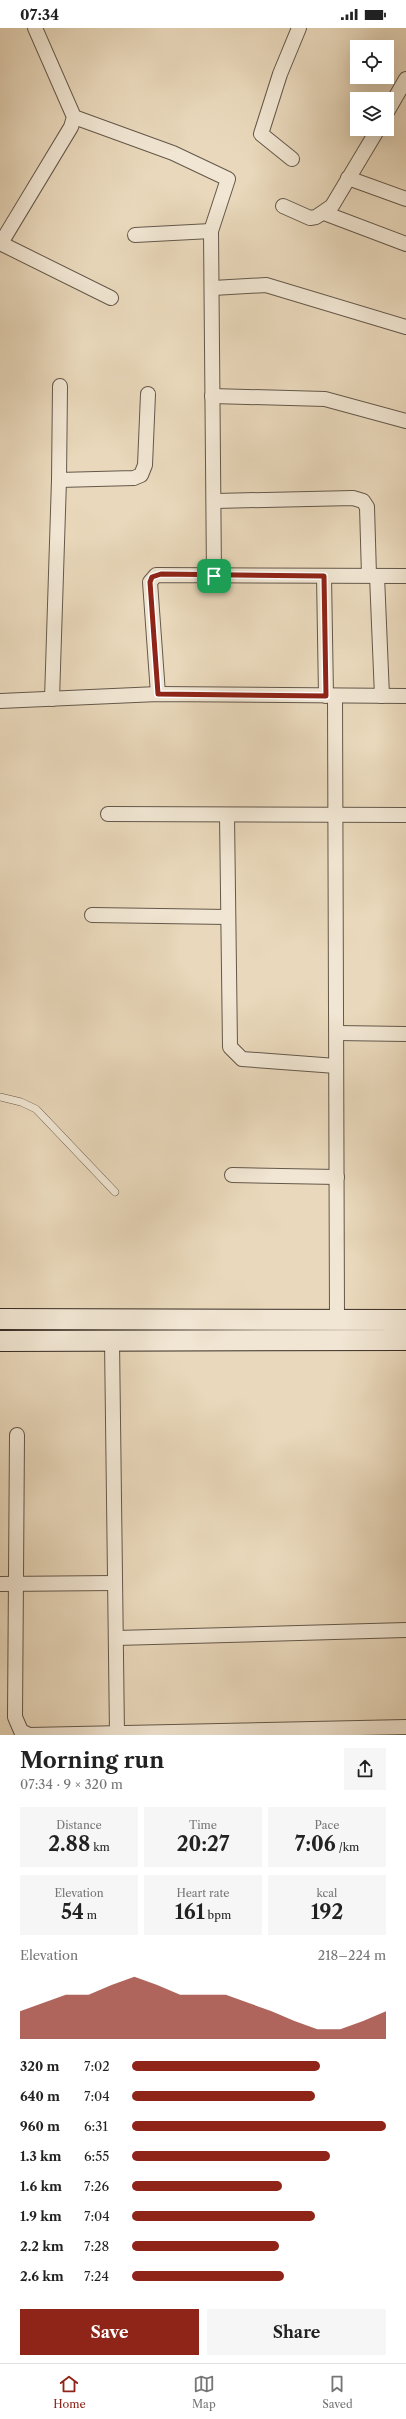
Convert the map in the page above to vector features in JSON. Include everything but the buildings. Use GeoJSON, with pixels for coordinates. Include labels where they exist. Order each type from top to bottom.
{"type":"FeatureCollection","features":[{"type":"Feature","properties":{"kind":"street"},"geometry":{"type":"LineString","coordinates":[[35,28],[74,117],[71,128],[0,243],[111,298]]}},
{"type":"Feature","properties":{"kind":"street"},"geometry":{"type":"LineString","coordinates":[[292,159],[261,134],[280,74],[299,28]]}},
{"type":"Feature","properties":{"kind":"street"},"geometry":{"type":"LineString","coordinates":[[394,100],[406,79]]}},
{"type":"Feature","properties":{"kind":"street"},"geometry":{"type":"LineString","coordinates":[[74,117],[173,153],[228,179],[211,231],[214,288],[212,396],[214,576]]}},
{"type":"Feature","properties":{"kind":"street"},"geometry":{"type":"LineString","coordinates":[[283,206],[300,215],[310,218],[324,213],[332,206],[374,136]]}},
{"type":"Feature","properties":{"kind":"street"},"geometry":{"type":"LineString","coordinates":[[348,178],[406,199]]}},
{"type":"Feature","properties":{"kind":"street"},"geometry":{"type":"LineString","coordinates":[[324,213],[406,244]]}},
{"type":"Feature","properties":{"kind":"street"},"geometry":{"type":"LineString","coordinates":[[135,235],[211,231]]}},
{"type":"Feature","properties":{"kind":"street"},"geometry":{"type":"LineString","coordinates":[[214,288],[266,285],[406,327]]}},
{"type":"Feature","properties":{"kind":"street"},"geometry":{"type":"LineString","coordinates":[[52,699],[59,480],[60,386]]}},
{"type":"Feature","properties":{"kind":"street"},"geometry":{"type":"LineString","coordinates":[[59,480],[134,478],[141,475],[145,465],[148,394]]}},
{"type":"Feature","properties":{"kind":"street"},"geometry":{"type":"LineString","coordinates":[[212,396],[325,399],[406,421]]}},
{"type":"Feature","properties":{"kind":"street"},"geometry":{"type":"LineString","coordinates":[[214,501],[359,499],[367,507],[382,696]]}},
{"type":"Feature","properties":{"kind":"street"},"geometry":{"type":"LineString","coordinates":[[158,694],[150,582],[152,577],[161,574],[214,576],[406,576]]}},
{"type":"Feature","properties":{"kind":"street"},"geometry":{"type":"LineString","coordinates":[[324,576],[336,816],[337,1320]]}},
{"type":"Feature","properties":{"kind":"street"},"geometry":{"type":"LineString","coordinates":[[0,701],[158,694],[406,696]]}},
{"type":"Feature","properties":{"kind":"street"},"geometry":{"type":"LineString","coordinates":[[108,814],[336,816],[406,815]]}},
{"type":"Feature","properties":{"kind":"street"},"geometry":{"type":"LineString","coordinates":[[227,815],[230,1046],[242,1059],[336,1066]]}},
{"type":"Feature","properties":{"kind":"street"},"geometry":{"type":"LineString","coordinates":[[92,915],[228,917]]}},
{"type":"Feature","properties":{"kind":"street"},"geometry":{"type":"LineString","coordinates":[[337,1033],[406,1034]]}},
{"type":"Feature","properties":{"kind":"street"},"geometry":{"type":"LineString","coordinates":[[232,1175],[337,1177]]}},
{"type":"Feature","properties":{"kind":"street"},"geometry":{"type":"LineString","coordinates":[[0,1319],[406,1320]]}},
{"type":"Feature","properties":{"kind":"street"},"geometry":{"type":"LineString","coordinates":[[0,1341],[406,1340]]}},
{"type":"Feature","properties":{"kind":"street"},"geometry":{"type":"LineString","coordinates":[[112,1341],[118,1734]]}},
{"type":"Feature","properties":{"kind":"street"},"geometry":{"type":"LineString","coordinates":[[17,1436],[15,1716],[21,1731],[29,1735],[406,1727]]}},
{"type":"Feature","properties":{"kind":"street"},"geometry":{"type":"LineString","coordinates":[[0,1584],[115,1583]]}},
{"type":"Feature","properties":{"kind":"street"},"geometry":{"type":"LineString","coordinates":[[116,1638],[406,1630]]}},
{"type":"Feature","properties":{"kind":"lane"},"geometry":{"type":"LineString","coordinates":[[0,1097],[27,1104],[36,1109],[115,1192]]}},
{"type":"Feature","properties":{"kind":"route"},"geometry":{"type":"LineString","coordinates":[[161,574],[214,576],[324,576],[326,696],[158,694],[151,605],[150,582],[152,577],[161,574]]}}]}
